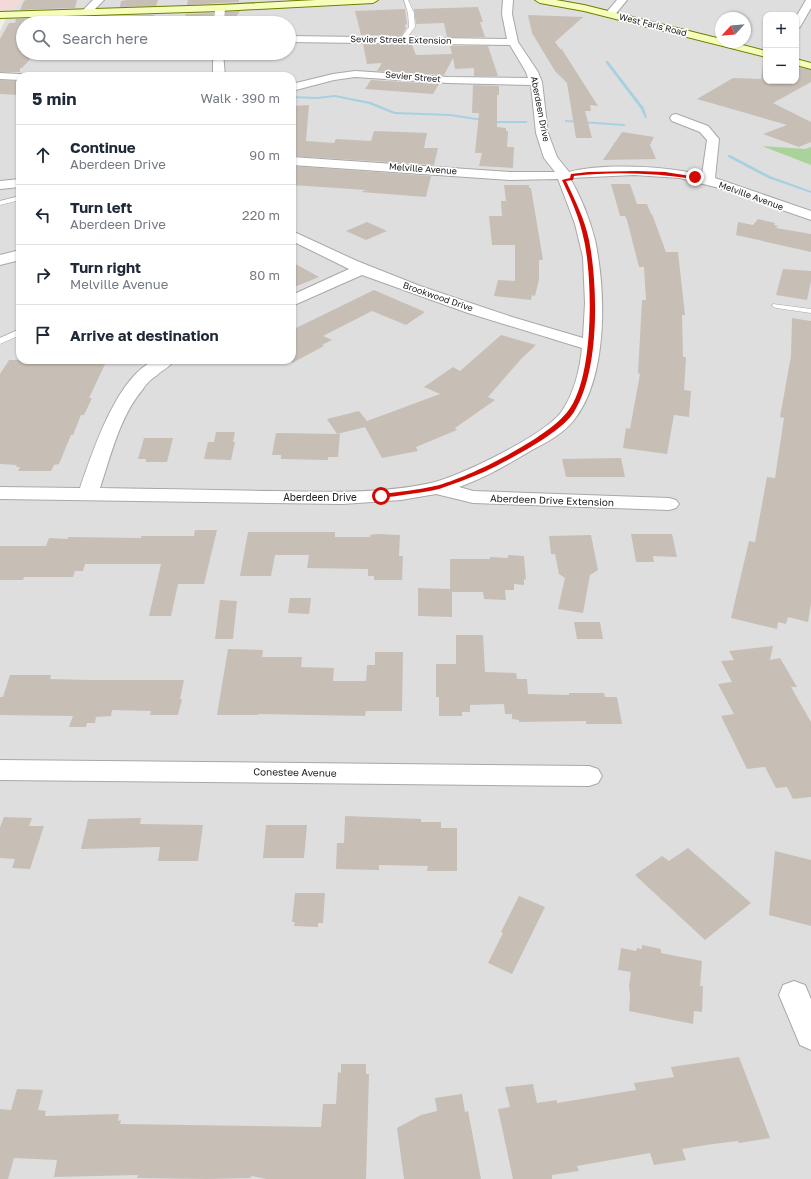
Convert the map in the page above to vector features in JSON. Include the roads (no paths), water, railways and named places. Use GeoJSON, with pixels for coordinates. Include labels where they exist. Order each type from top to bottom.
{"type":"FeatureCollection","features":[{"type":"Feature","properties":{"kind":"main road"},"geometry":{"type":"LineString","coordinates":[[0,15],[220,8],[373,0]]}},
{"type":"Feature","properties":{"kind":"main road","name":"West Faris Road"},"geometry":{"type":"LineString","coordinates":[[540,0],[556,1],[763,52]]}},
{"type":"Feature","properties":{"kind":"main road"},"geometry":{"type":"LineString","coordinates":[[799,63],[811,66]]}},
{"type":"Feature","properties":{"kind":"street"},"geometry":{"type":"LineString","coordinates":[[86,12],[99,0]]}},
{"type":"Feature","properties":{"kind":"street","name":"Aberdeen Drive"},"geometry":{"type":"LineString","coordinates":[[0,493],[343,498],[381,496],[436,488],[459,480],[494,465],[536,441],[557,426],[571,412],[580,394],[589,364],[593,309],[591,272],[586,239],[575,204],[563,176],[551,158],[542,133],[536,82],[532,72],[513,42],[507,14],[508,0]]}},
{"type":"Feature","properties":{"kind":"street"},"geometry":{"type":"LineString","coordinates":[[610,14],[622,0]]}},
{"type":"Feature","properties":{"kind":"street"},"geometry":{"type":"LineString","coordinates":[[799,20],[811,0]]}},
{"type":"Feature","properties":{"kind":"street"},"geometry":{"type":"LineString","coordinates":[[219,16],[220,8]]}},
{"type":"Feature","properties":{"kind":"street","name":"Sevier Street Extension"},"geometry":{"type":"LineString","coordinates":[[296,39],[513,42]]}},
{"type":"Feature","properties":{"kind":"street"},"geometry":{"type":"LineString","coordinates":[[218,60],[219,72]]}},
{"type":"Feature","properties":{"kind":"street","name":"Sevier Street"},"geometry":{"type":"LineString","coordinates":[[296,87],[333,77],[355,74],[448,80],[536,82]]}},
{"type":"Feature","properties":{"kind":"street"},"geometry":{"type":"LineString","coordinates":[[0,76],[16,77]]}},
{"type":"Feature","properties":{"kind":"street"},"geometry":{"type":"LineString","coordinates":[[676,118],[704,129],[713,139],[708,181]]}},
{"type":"Feature","properties":{"kind":"street","name":"Melville Avenue"},"geometry":{"type":"LineString","coordinates":[[296,161],[510,176],[563,176],[588,173],[637,172],[680,175],[708,181],[789,210],[811,216]]}},
{"type":"Feature","properties":{"kind":"street"},"geometry":{"type":"LineString","coordinates":[[0,185],[16,183]]}},
{"type":"Feature","properties":{"kind":"street","name":"Brookwood Drive"},"geometry":{"type":"LineString","coordinates":[[296,237],[362,269],[494,317],[549,334],[590,344]]}},
{"type":"Feature","properties":{"kind":"street"},"geometry":{"type":"LineString","coordinates":[[0,260],[16,256]]}},
{"type":"Feature","properties":{"kind":"street"},"geometry":{"type":"LineString","coordinates":[[296,299],[362,269]]}},
{"type":"Feature","properties":{"kind":"street"},"geometry":{"type":"LineString","coordinates":[[88,494],[118,412],[133,388],[161,364]]}},
{"type":"Feature","properties":{"kind":"street","name":"Aberdeen Drive Extension"},"geometry":{"type":"LineString","coordinates":[[436,488],[473,497],[669,504]]}},
{"type":"Feature","properties":{"kind":"street","name":"Conestee Avenue"},"geometry":{"type":"LineString","coordinates":[[0,770],[589,776]]}},
{"type":"Feature","properties":{"kind":"street"},"geometry":{"type":"LineString","coordinates":[[794,995],[811,1035]]}},
{"type":"Feature","properties":{"kind":"lane"},"geometry":{"type":"LineString","coordinates":[[406,0],[411,13],[412,27],[406,35],[407,41]]}},
{"type":"Feature","properties":{"kind":"lane"},"geometry":{"type":"LineString","coordinates":[[0,203],[16,199]]}},
{"type":"Feature","properties":{"kind":"lane"},"geometry":{"type":"LineString","coordinates":[[776,306],[811,311]]}},
{"type":"Feature","properties":{"kind":"lane"},"geometry":{"type":"LineString","coordinates":[[0,341],[16,334]]}},
{"type":"Feature","properties":{"kind":"waterway"},"geometry":{"type":"LineString","coordinates":[[607,62],[643,109],[646,117]]}},
{"type":"Feature","properties":{"kind":"waterway"},"geometry":{"type":"LineString","coordinates":[[296,97],[317,98],[335,96],[370,103],[394,113],[450,115],[496,122],[526,122]]}},
{"type":"Feature","properties":{"kind":"waterway"},"geometry":{"type":"LineString","coordinates":[[566,121],[624,125]]}},
{"type":"Feature","properties":{"kind":"waterway"},"geometry":{"type":"LineString","coordinates":[[729,156],[769,177],[811,192]]}}]}
